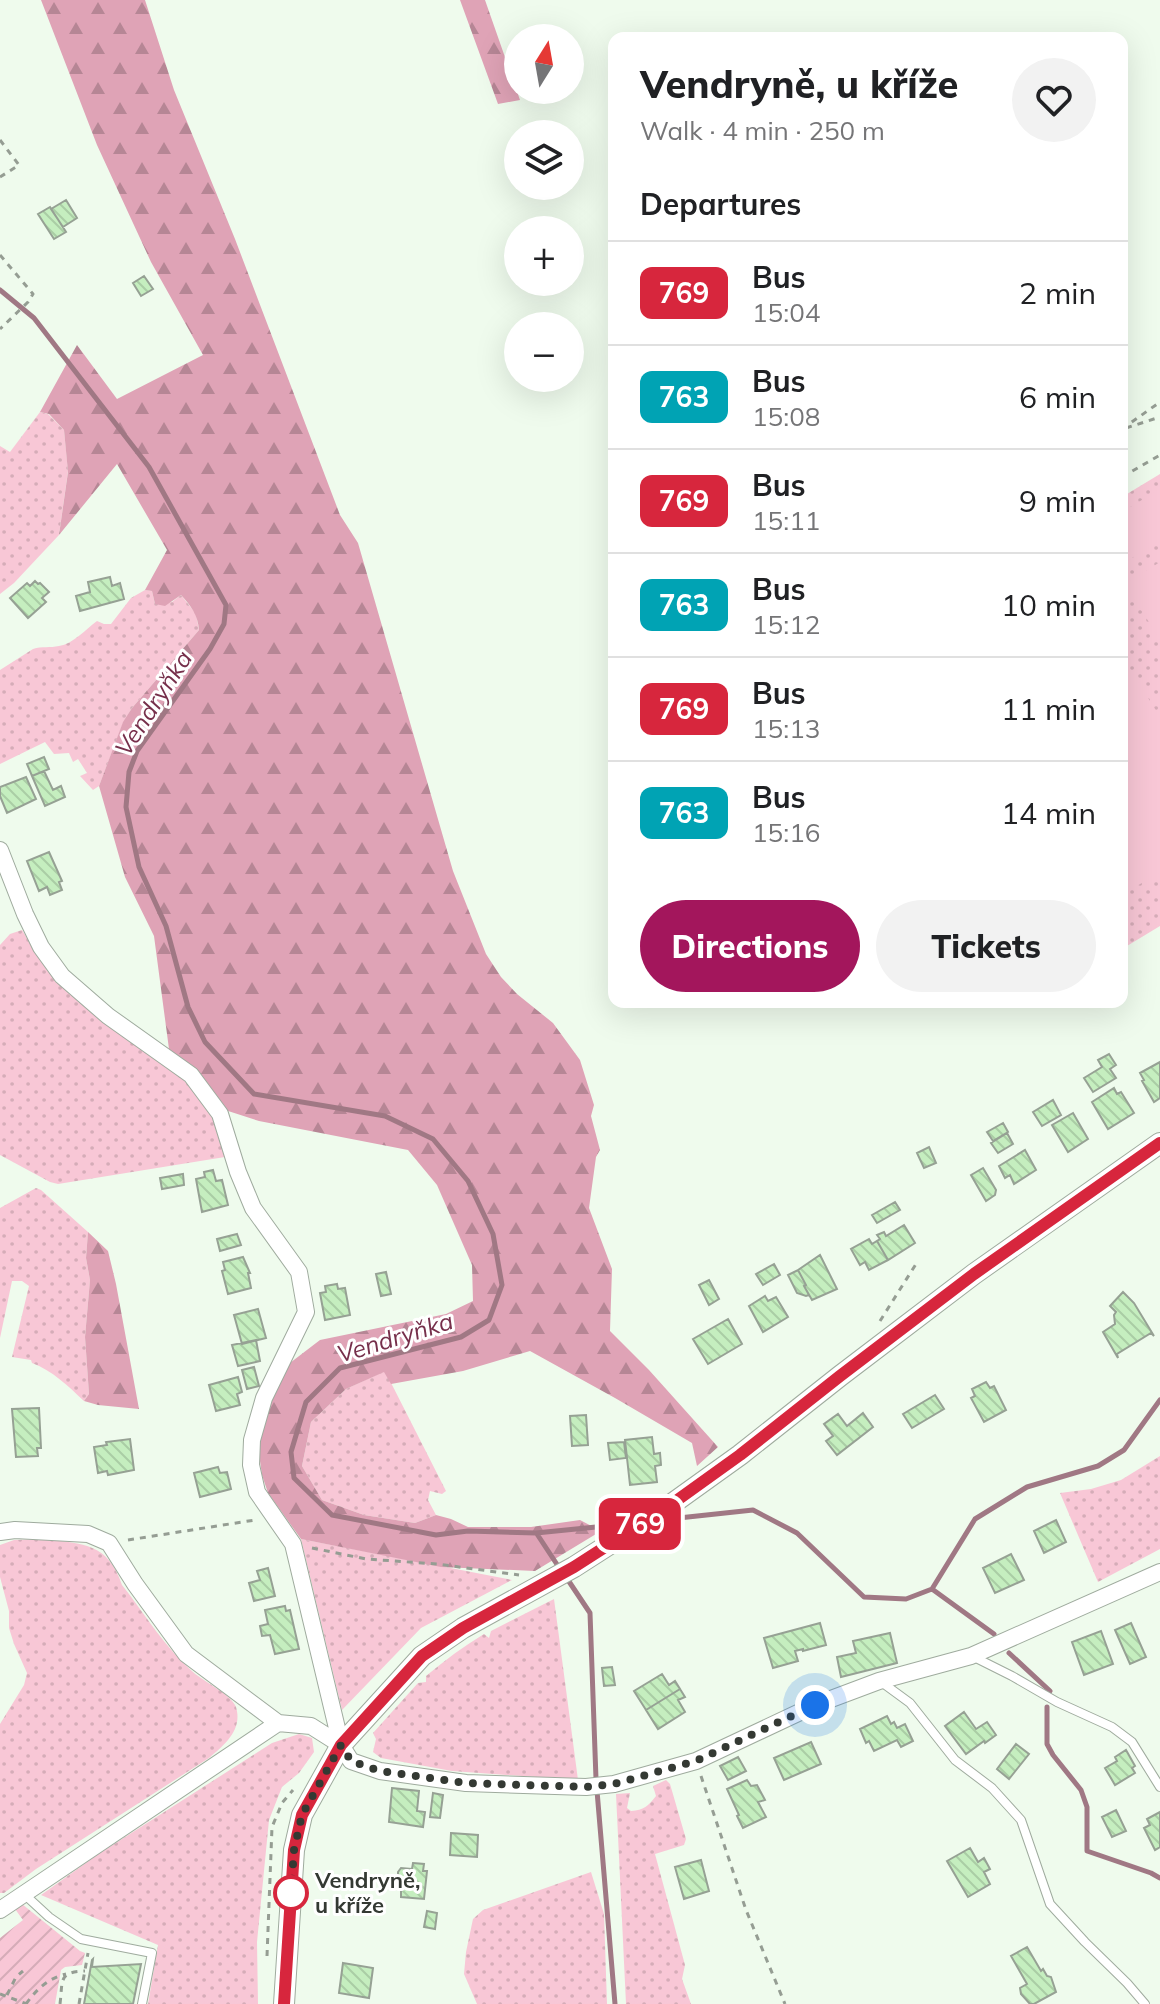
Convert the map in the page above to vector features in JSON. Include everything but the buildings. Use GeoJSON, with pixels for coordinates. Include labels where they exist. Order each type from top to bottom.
{"type":"FeatureCollection","features":[{"type":"Feature","properties":{"kind":"street"},"geometry":{"type":"LineString","coordinates":[[0,850],[41,947],[62,976],[108,1016],[191,1075],[220,1114],[253,1208],[299,1272],[306,1312],[264,1398],[252,1440],[251,1465],[257,1492],[293,1544],[341,1745],[351,1761],[380,1771],[466,1783],[586,1787],[614,1784],[696,1761],[815,1705],[879,1681],[971,1656],[1160,1572]]}},
{"type":"Feature","properties":{"kind":"street"},"geometry":{"type":"LineString","coordinates":[[284,2004],[294,1850],[302,1815],[341,1745],[422,1656],[463,1628],[574,1567],[669,1506],[974,1274],[1160,1143]]}},
{"type":"Feature","properties":{"kind":"street"},"geometry":{"type":"LineString","coordinates":[[0,1532],[88,1534],[109,1543],[186,1654],[278,1723],[311,1726],[341,1745]]}},
{"type":"Feature","properties":{"kind":"street"},"geometry":{"type":"LineString","coordinates":[[0,1910],[278,1723]]}},
{"type":"Feature","properties":{"kind":"lane"},"geometry":{"type":"LineString","coordinates":[[971,1656],[1057,1702],[1112,1727],[1132,1742],[1160,1787]]}},
{"type":"Feature","properties":{"kind":"lane"},"geometry":{"type":"LineString","coordinates":[[879,1681],[910,1703],[955,1760],[992,1788],[1021,1820],[1050,1904],[1145,2004]]}},
{"type":"Feature","properties":{"kind":"lane"},"geometry":{"type":"LineString","coordinates":[[23,1894],[81,1939],[152,1953],[142,2004]]}},
{"type":"Feature","properties":{"kind":"path"},"geometry":{"type":"LineString","coordinates":[[0,140],[19,165],[0,177]]}},
{"type":"Feature","properties":{"kind":"path"},"geometry":{"type":"LineString","coordinates":[[0,255],[33,294],[0,329]]}},
{"type":"Feature","properties":{"kind":"path"},"geometry":{"type":"LineString","coordinates":[[1128,425],[1160,402]]}},
{"type":"Feature","properties":{"kind":"path"},"geometry":{"type":"LineString","coordinates":[[1128,427],[1160,417]]}},
{"type":"Feature","properties":{"kind":"path"},"geometry":{"type":"LineString","coordinates":[[1128,474],[1160,455]]}},
{"type":"Feature","properties":{"kind":"path"},"geometry":{"type":"LineString","coordinates":[[882,1318],[916,1264]]}},
{"type":"Feature","properties":{"kind":"path"},"geometry":{"type":"LineString","coordinates":[[109,1543],[274,1517]]}},
{"type":"Feature","properties":{"kind":"path"},"geometry":{"type":"LineString","coordinates":[[293,1544],[366,1559],[520,1575]]}},
{"type":"Feature","properties":{"kind":"path"},"geometry":{"type":"LineString","coordinates":[[696,1761],[746,1910],[785,2004]]}},
{"type":"Feature","properties":{"kind":"path"},"geometry":{"type":"LineString","coordinates":[[79,2004],[91,1941]]}},
{"type":"Feature","properties":{"kind":"path"},"geometry":{"type":"LineString","coordinates":[[7,1995],[16,1977],[23,1971]]}},
{"type":"Feature","properties":{"kind":"path"},"geometry":{"type":"LineString","coordinates":[[0,1994],[26,2004],[56,1976],[85,1971]]}},
{"type":"Feature","properties":{"kind":"path"},"geometry":{"type":"LineString","coordinates":[[60,2004],[66,1974]]}},
{"type":"Feature","properties":{"kind":"shaded area"},"geometry":{"type":"Polygon","coordinates":[[[40,412],[48,414],[64,430],[68,471],[59,535],[0,594],[0,446],[10,452],[40,412]]]}},
{"type":"Feature","properties":{"kind":"shaded area"},"geometry":{"type":"Polygon","coordinates":[[[1160,474],[1160,926],[1128,945],[1128,493],[1160,474]]]}},
{"type":"Feature","properties":{"kind":"shaded area"},"geometry":{"type":"Polygon","coordinates":[[[1160,489],[1160,541],[1128,560],[1128,508],[1160,489]]]}},
{"type":"Feature","properties":{"kind":"shaded area"},"geometry":{"type":"Polygon","coordinates":[[[1160,562],[1160,640],[1128,589],[1128,582],[1160,562]]]}},
{"type":"Feature","properties":{"kind":"shaded area"},"geometry":{"type":"Polygon","coordinates":[[[145,590],[152,591],[155,604],[172,602],[181,595],[196,614],[199,630],[132,708],[123,723],[99,786],[93,790],[80,776],[87,773],[78,759],[73,762],[69,753],[54,754],[45,742],[0,764],[0,670],[33,649],[69,642],[97,621],[111,624],[131,598],[145,590]]]}},
{"type":"Feature","properties":{"kind":"shaded area"},"geometry":{"type":"Polygon","coordinates":[[[1128,666],[1160,717],[1160,872],[1128,891],[1128,666]]]}},
{"type":"Feature","properties":{"kind":"shaded area"},"geometry":{"type":"Polygon","coordinates":[[[22,930],[33,948],[206,1100],[225,1147],[225,1157],[58,1184],[0,1155],[0,945],[10,934],[22,930]]]}},
{"type":"Feature","properties":{"kind":"shaded area"},"geometry":{"type":"Polygon","coordinates":[[[36,1188],[88,1232],[86,1258],[90,1280],[85,1337],[89,1394],[84,1401],[60,1379],[31,1360],[12,1357],[29,1286],[22,1281],[12,1281],[0,1338],[0,1208],[36,1188]]]}},
{"type":"Feature","properties":{"kind":"shaded area"},"geometry":{"type":"Polygon","coordinates":[[[385,1371],[446,1491],[442,1494],[430,1491],[428,1500],[436,1515],[415,1523],[364,1515],[322,1500],[302,1466],[311,1422],[346,1389],[385,1371]]]}},
{"type":"Feature","properties":{"kind":"shaded area"},"geometry":{"type":"Polygon","coordinates":[[[1160,1456],[1160,1549],[1098,1582],[1060,1493],[1091,1489],[1121,1480],[1160,1456]]]}},
{"type":"Feature","properties":{"kind":"shaded area"},"geometry":{"type":"Polygon","coordinates":[[[45,1539],[83,1545],[102,1553],[173,1652],[193,1672],[233,1702],[237,1723],[231,1736],[209,1758],[0,1893],[0,1724],[24,1685],[27,1673],[9,1628],[9,1611],[0,1577],[0,1545],[14,1540],[45,1539]]]}},
{"type":"Feature","properties":{"kind":"shaded area"},"geometry":{"type":"Polygon","coordinates":[[[301,1539],[512,1580],[421,1628],[342,1710],[301,1539]]]}},
{"type":"Feature","properties":{"kind":"shaded area"},"geometry":{"type":"Polygon","coordinates":[[[554,1599],[578,1780],[452,1771],[381,1758],[373,1752],[376,1739],[373,1733],[418,1683],[426,1682],[426,1676],[484,1634],[489,1638],[491,1631],[554,1599]]]}},
{"type":"Feature","properties":{"kind":"shaded area"},"geometry":{"type":"Polygon","coordinates":[[[299,1734],[312,1738],[314,1752],[299,1773],[282,1787],[269,1820],[257,1942],[258,2004],[148,2004],[158,1945],[41,1895],[97,1855],[272,1743],[299,1734]]]}},
{"type":"Feature","properties":{"kind":"shaded area"},"geometry":{"type":"Polygon","coordinates":[[[666,1780],[670,1784],[686,1839],[684,1845],[655,1854],[685,1965],[682,1979],[691,2004],[626,2004],[616,1794],[630,1793],[627,1808],[639,1810],[656,1796],[653,1786],[666,1780]]]}},
{"type":"Feature","properties":{"kind":"shaded area"},"geometry":{"type":"Polygon","coordinates":[[[591,1872],[604,1914],[607,2004],[477,2004],[464,1974],[473,1919],[483,1910],[591,1872]]]}},
{"type":"Feature","properties":{"kind":"shaded area"},"geometry":{"type":"Polygon","coordinates":[[[22,1904],[85,1953],[82,1965],[61,1970],[55,2004],[0,2004],[0,1938],[23,1920],[15,1909],[22,1904]]]}},
{"type":"Feature","properties":{"kind":"green space"},"geometry":{"type":"Polygon","coordinates":[[[41,0],[145,0],[174,90],[235,239],[340,515],[358,543],[453,871],[486,954],[517,994],[553,1023],[580,1060],[594,1105],[591,1116],[600,1150],[596,1157],[589,1208],[612,1269],[610,1331],[718,1447],[697,1466],[692,1443],[530,1351],[463,1371],[391,1384],[384,1372],[346,1389],[311,1422],[302,1466],[322,1500],[364,1515],[415,1523],[436,1515],[468,1527],[531,1527],[580,1520],[601,1531],[535,1571],[441,1567],[301,1539],[268,1493],[262,1475],[258,1447],[270,1402],[286,1366],[320,1340],[446,1314],[473,1301],[472,1265],[437,1185],[408,1150],[259,1121],[225,1110],[203,1082],[169,1049],[154,936],[125,877],[99,786],[123,722],[199,630],[198,625],[193,611],[181,595],[165,606],[155,604],[152,591],[145,590],[167,550],[117,464],[59,535],[68,472],[64,430],[49,414],[40,412],[77,345],[117,399],[203,355],[151,262],[97,145],[41,0]]]}},
{"type":"Feature","properties":{"kind":"green space"},"geometry":{"type":"Polygon","coordinates":[[[460,0],[485,0],[504,54],[504,103],[498,104],[460,0]]]}},
{"type":"Feature","properties":{"kind":"green space"},"geometry":{"type":"Polygon","coordinates":[[[88,1232],[108,1251],[139,1409],[84,1401],[89,1394],[85,1337],[90,1280],[86,1258],[88,1232]]]}},
{"type":"Feature","properties":{"kind":"waterway","name":"Vendryňka"},"geometry":{"type":"LineString","coordinates":[[0,290],[34,318],[149,467],[226,605],[224,624],[210,649],[137,751],[129,772],[126,807],[139,867],[166,926],[188,1007],[205,1042],[254,1094],[385,1116],[433,1139],[468,1181],[493,1234],[502,1285],[489,1320],[461,1337],[340,1368],[306,1402],[291,1452],[294,1478],[332,1515],[436,1535],[468,1531],[536,1533],[626,1524]]}},
{"type":"Feature","properties":{"kind":"waterway","name":"Vendryňka"},"geometry":{"type":"LineString","coordinates":[[660,1520],[753,1510],[797,1533],[864,1597],[906,1599],[932,1589],[975,1519],[1027,1487],[1098,1466],[1124,1450],[1160,1400]]}},
{"type":"Feature","properties":{"kind":"waterway"},"geometry":{"type":"LineString","coordinates":[[537,1534],[560,1569]]}},
{"type":"Feature","properties":{"kind":"waterway"},"geometry":{"type":"LineString","coordinates":[[566,1577],[590,1613],[596,1779],[615,2004]]}},
{"type":"Feature","properties":{"kind":"waterway"},"geometry":{"type":"LineString","coordinates":[[932,1589],[994,1634]]}},
{"type":"Feature","properties":{"kind":"waterway"},"geometry":{"type":"LineString","coordinates":[[1009,1653],[1050,1691]]}},
{"type":"Feature","properties":{"kind":"waterway"},"geometry":{"type":"LineString","coordinates":[[1047,1707],[1047,1744],[1081,1790],[1087,1807],[1087,1851],[1160,1878]]}},
{"type":"Feature","properties":{"kind":"bus line","name":"769"},"geometry":{"type":"LineString","coordinates":[[284,2004],[294,1850],[302,1815],[341,1745],[422,1656],[463,1628],[574,1567],[669,1506],[974,1274],[1160,1143]]}},
{"type":"Feature","properties":{"kind":"place","name":"Vendryně, u kříže"},"geometry":{"type":"Point","coordinates":[291,1893]}},
{"type":"Feature","properties":{"kind":"route"},"geometry":{"type":"LineString","coordinates":[[291,1893],[294,1850],[302,1815],[341,1745],[351,1761],[380,1771],[466,1783],[586,1787],[614,1784],[696,1761],[815,1705]]}}]}
